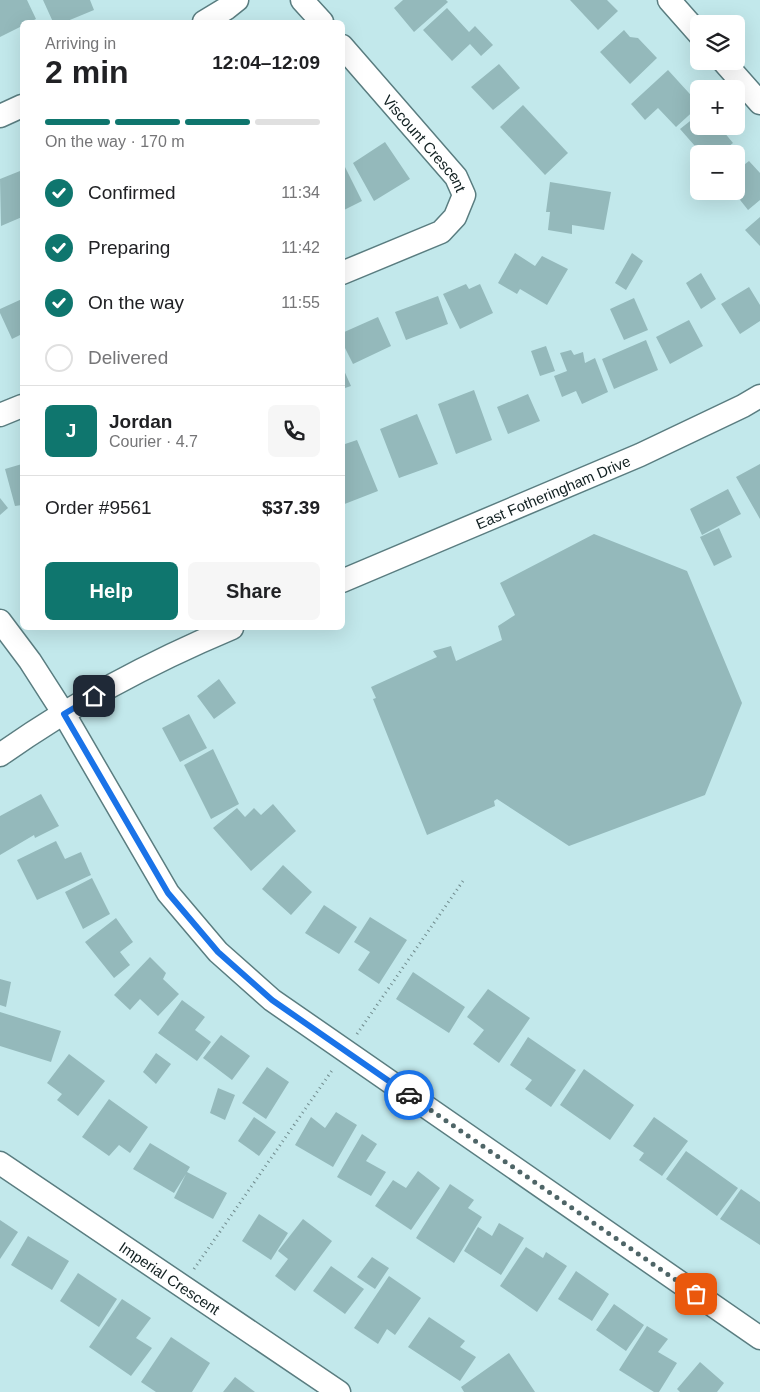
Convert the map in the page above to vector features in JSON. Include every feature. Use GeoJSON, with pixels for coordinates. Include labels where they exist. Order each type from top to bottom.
{"type":"FeatureCollection","features":[{"type":"Feature","properties":{"kind":"street"},"geometry":{"type":"LineString","coordinates":[[207,20],[237,0]]}},
{"type":"Feature","properties":{"kind":"street"},"geometry":{"type":"LineString","coordinates":[[302,0],[320,20]]}},
{"type":"Feature","properties":{"kind":"street"},"geometry":{"type":"LineString","coordinates":[[669,0],[690,24]]}},
{"type":"Feature","properties":{"kind":"street","name":"Viscount Crescent"},"geometry":{"type":"LineString","coordinates":[[345,49],[456,177],[464,195],[455,217],[441,232],[345,272]]}},
{"type":"Feature","properties":{"kind":"street"},"geometry":{"type":"LineString","coordinates":[[731,70],[760,103]]}},
{"type":"Feature","properties":{"kind":"street"},"geometry":{"type":"LineString","coordinates":[[0,116],[20,107]]}},
{"type":"Feature","properties":{"kind":"street","name":"East Fotheringham Drive"},"geometry":{"type":"LineString","coordinates":[[345,580],[640,455],[760,396]]}},
{"type":"Feature","properties":{"kind":"street"},"geometry":{"type":"LineString","coordinates":[[0,415],[20,407]]}},
{"type":"Feature","properties":{"kind":"street"},"geometry":{"type":"LineString","coordinates":[[0,621],[30,661],[64,714],[168,893],[218,952],[272,1000],[760,1338]]}},
{"type":"Feature","properties":{"kind":"street"},"geometry":{"type":"LineString","coordinates":[[0,755],[27,736],[109,687],[187,647],[227,630]]}},
{"type":"Feature","properties":{"kind":"street","name":"Imperial Crescent"},"geometry":{"type":"LineString","coordinates":[[0,1163],[339,1392]]}},
{"type":"Feature","properties":{"kind":"path"},"geometry":{"type":"LineString","coordinates":[[356,1036],[463,881]]}},
{"type":"Feature","properties":{"kind":"path"},"geometry":{"type":"LineString","coordinates":[[183,1285],[336,1064]]}},
{"type":"Feature","properties":{"kind":"building"},"geometry":{"type":"Polygon","coordinates":[[[0,0],[27,0],[36,19],[20,20],[20,27],[0,37],[0,0]]]}},
{"type":"Feature","properties":{"kind":"building"},"geometry":{"type":"Polygon","coordinates":[[[43,0],[90,0],[94,10],[70,20],[52,20],[43,0]]]}},
{"type":"Feature","properties":{"kind":"building"},"geometry":{"type":"Polygon","coordinates":[[[403,0],[446,0],[448,2],[414,32],[394,8],[403,0]]]}},
{"type":"Feature","properties":{"kind":"building"},"geometry":{"type":"Polygon","coordinates":[[[570,0],[607,0],[618,11],[598,30],[570,0]]]}},
{"type":"Feature","properties":{"kind":"building"},"geometry":{"type":"Polygon","coordinates":[[[447,8],[469,32],[475,26],[493,45],[481,56],[470,44],[452,61],[423,30],[447,8]]]}},
{"type":"Feature","properties":{"kind":"building"},"geometry":{"type":"Polygon","coordinates":[[[624,30],[630,37],[638,38],[657,58],[630,84],[600,52],[624,30]]]}},
{"type":"Feature","properties":{"kind":"building"},"geometry":{"type":"Polygon","coordinates":[[[499,64],[520,88],[493,110],[471,87],[499,64]]]}},
{"type":"Feature","properties":{"kind":"building"},"geometry":{"type":"Polygon","coordinates":[[[668,70],[690,94],[690,114],[676,127],[658,108],[645,120],[631,104],[668,70]]]}},
{"type":"Feature","properties":{"kind":"building"},"geometry":{"type":"Polygon","coordinates":[[[523,105],[568,153],[545,175],[500,127],[523,105]]]}},
{"type":"Feature","properties":{"kind":"building"},"geometry":{"type":"Polygon","coordinates":[[[690,121],[690,135],[726,135],[733,143],[730,145],[694,145],[680,129],[690,121]]]}},
{"type":"Feature","properties":{"kind":"building"},"geometry":{"type":"Polygon","coordinates":[[[385,142],[410,179],[374,201],[353,163],[385,142]]]}},
{"type":"Feature","properties":{"kind":"building"},"geometry":{"type":"Polygon","coordinates":[[[749,161],[760,173],[760,200],[748,210],[740,200],[745,200],[745,164],[749,161]]]}},
{"type":"Feature","properties":{"kind":"building"},"geometry":{"type":"Polygon","coordinates":[[[345,167],[362,201],[345,210],[345,167]]]}},
{"type":"Feature","properties":{"kind":"building"},"geometry":{"type":"Polygon","coordinates":[[[20,171],[20,218],[1,226],[0,179],[20,171]]]}},
{"type":"Feature","properties":{"kind":"building"},"geometry":{"type":"Polygon","coordinates":[[[550,182],[611,192],[604,230],[572,225],[572,234],[548,230],[550,212],[546,212],[550,182]]]}},
{"type":"Feature","properties":{"kind":"building"},"geometry":{"type":"Polygon","coordinates":[[[760,217],[760,246],[745,230],[760,217]]]}},
{"type":"Feature","properties":{"kind":"building"},"geometry":{"type":"Polygon","coordinates":[[[515,253],[535,266],[542,256],[568,269],[547,305],[520,289],[517,294],[498,283],[515,253]]]}},
{"type":"Feature","properties":{"kind":"building"},"geometry":{"type":"Polygon","coordinates":[[[632,253],[643,261],[626,290],[615,283],[632,253]]]}},
{"type":"Feature","properties":{"kind":"building"},"geometry":{"type":"Polygon","coordinates":[[[701,273],[716,299],[701,309],[686,283],[701,273]]]}},
{"type":"Feature","properties":{"kind":"building"},"geometry":{"type":"Polygon","coordinates":[[[466,284],[469,289],[480,284],[493,313],[460,329],[443,294],[466,284]]]}},
{"type":"Feature","properties":{"kind":"building"},"geometry":{"type":"Polygon","coordinates":[[[749,287],[760,305],[760,321],[740,334],[721,304],[749,287]]]}},
{"type":"Feature","properties":{"kind":"building"},"geometry":{"type":"Polygon","coordinates":[[[438,296],[448,324],[406,340],[395,312],[438,296]]]}},
{"type":"Feature","properties":{"kind":"building"},"geometry":{"type":"Polygon","coordinates":[[[634,298],[648,330],[624,340],[610,309],[634,298]]]}},
{"type":"Feature","properties":{"kind":"building"},"geometry":{"type":"Polygon","coordinates":[[[20,300],[20,335],[12,339],[0,309],[20,300]]]}},
{"type":"Feature","properties":{"kind":"building"},"geometry":{"type":"Polygon","coordinates":[[[378,317],[391,346],[353,364],[345,348],[345,332],[378,317]]]}},
{"type":"Feature","properties":{"kind":"building"},"geometry":{"type":"Polygon","coordinates":[[[689,320],[703,346],[670,364],[656,337],[689,320]]]}},
{"type":"Feature","properties":{"kind":"building"},"geometry":{"type":"Polygon","coordinates":[[[646,340],[658,370],[614,389],[602,359],[646,340]]]}},
{"type":"Feature","properties":{"kind":"building"},"geometry":{"type":"Polygon","coordinates":[[[546,346],[555,371],[540,376],[531,351],[546,346]]]}},
{"type":"Feature","properties":{"kind":"building"},"geometry":{"type":"Polygon","coordinates":[[[571,350],[574,355],[583,352],[585,363],[595,358],[608,392],[582,404],[576,391],[562,397],[554,376],[567,371],[560,353],[571,350]]]}},
{"type":"Feature","properties":{"kind":"building"},"geometry":{"type":"Polygon","coordinates":[[[345,373],[351,386],[345,388],[345,373]]]}},
{"type":"Feature","properties":{"kind":"building"},"geometry":{"type":"Polygon","coordinates":[[[474,390],[492,440],[456,454],[438,404],[474,390]]]}},
{"type":"Feature","properties":{"kind":"building"},"geometry":{"type":"Polygon","coordinates":[[[528,394],[540,421],[508,434],[497,407],[528,394]]]}},
{"type":"Feature","properties":{"kind":"building"},"geometry":{"type":"Polygon","coordinates":[[[417,414],[438,464],[399,478],[380,429],[417,414]]]}},
{"type":"Feature","properties":{"kind":"building"},"geometry":{"type":"Polygon","coordinates":[[[357,440],[378,491],[345,504],[345,444],[357,440]]]}},
{"type":"Feature","properties":{"kind":"building"},"geometry":{"type":"Polygon","coordinates":[[[760,464],[760,519],[736,477],[760,464]]]}},
{"type":"Feature","properties":{"kind":"building"},"geometry":{"type":"Polygon","coordinates":[[[20,465],[20,505],[15,506],[5,469],[20,465]]]}},
{"type":"Feature","properties":{"kind":"building"},"geometry":{"type":"Polygon","coordinates":[[[728,489],[741,514],[702,535],[690,509],[728,489]]]}},
{"type":"Feature","properties":{"kind":"building"},"geometry":{"type":"Polygon","coordinates":[[[0,498],[8,508],[0,515],[0,498]]]}},
{"type":"Feature","properties":{"kind":"building"},"geometry":{"type":"Polygon","coordinates":[[[719,528],[732,557],[714,566],[700,537],[719,528]]]}},
{"type":"Feature","properties":{"kind":"building"},"geometry":{"type":"Polygon","coordinates":[[[594,534],[687,571],[742,703],[705,795],[569,846],[497,799],[494,801],[495,806],[427,835],[373,699],[376,698],[371,687],[437,657],[433,651],[451,646],[456,661],[502,640],[498,626],[515,615],[500,583],[594,534]]]}},
{"type":"Feature","properties":{"kind":"building"},"geometry":{"type":"Polygon","coordinates":[[[219,679],[236,703],[214,719],[197,696],[219,679]]]}},
{"type":"Feature","properties":{"kind":"building"},"geometry":{"type":"Polygon","coordinates":[[[189,714],[207,748],[180,762],[162,728],[189,714]]]}},
{"type":"Feature","properties":{"kind":"building"},"geometry":{"type":"Polygon","coordinates":[[[213,749],[239,804],[211,819],[184,765],[213,749]]]}},
{"type":"Feature","properties":{"kind":"building"},"geometry":{"type":"Polygon","coordinates":[[[41,794],[59,826],[35,838],[34,835],[0,855],[0,816],[41,794]]]}},
{"type":"Feature","properties":{"kind":"building"},"geometry":{"type":"Polygon","coordinates":[[[273,804],[296,831],[251,871],[213,828],[237,808],[245,817],[254,808],[261,815],[273,804]]]}},
{"type":"Feature","properties":{"kind":"building"},"geometry":{"type":"Polygon","coordinates":[[[56,841],[65,859],[81,852],[91,875],[37,900],[17,860],[56,841]]]}},
{"type":"Feature","properties":{"kind":"building"},"geometry":{"type":"Polygon","coordinates":[[[283,865],[312,892],[291,915],[262,889],[283,865]]]}},
{"type":"Feature","properties":{"kind":"building"},"geometry":{"type":"Polygon","coordinates":[[[92,878],[110,914],[83,929],[65,892],[92,878]]]}},
{"type":"Feature","properties":{"kind":"building"},"geometry":{"type":"Polygon","coordinates":[[[324,905],[357,927],[339,954],[305,933],[324,905]]]}},
{"type":"Feature","properties":{"kind":"building"},"geometry":{"type":"Polygon","coordinates":[[[370,917],[407,940],[379,984],[358,970],[370,952],[354,942],[370,917]]]}},
{"type":"Feature","properties":{"kind":"building"},"geometry":{"type":"Polygon","coordinates":[[[116,918],[133,942],[120,952],[130,965],[114,978],[85,942],[116,918]]]}},
{"type":"Feature","properties":{"kind":"building"},"geometry":{"type":"Polygon","coordinates":[[[150,957],[166,973],[163,979],[179,994],[158,1016],[140,999],[130,1010],[114,995],[150,957]]]}},
{"type":"Feature","properties":{"kind":"building"},"geometry":{"type":"Polygon","coordinates":[[[413,972],[465,1007],[449,1033],[396,999],[413,972]]]}},
{"type":"Feature","properties":{"kind":"building"},"geometry":{"type":"Polygon","coordinates":[[[0,979],[11,982],[6,1007],[0,1005],[0,979]]]}},
{"type":"Feature","properties":{"kind":"building"},"geometry":{"type":"Polygon","coordinates":[[[488,989],[530,1018],[499,1063],[473,1044],[484,1030],[467,1017],[488,989]]]}},
{"type":"Feature","properties":{"kind":"building"},"geometry":{"type":"Polygon","coordinates":[[[182,1000],[205,1017],[195,1030],[211,1042],[197,1061],[158,1033],[182,1000]]]}},
{"type":"Feature","properties":{"kind":"building"},"geometry":{"type":"Polygon","coordinates":[[[0,1012],[61,1031],[51,1062],[0,1046],[0,1012]]]}},
{"type":"Feature","properties":{"kind":"building"},"geometry":{"type":"Polygon","coordinates":[[[221,1035],[250,1056],[232,1080],[203,1058],[221,1035]]]}},
{"type":"Feature","properties":{"kind":"building"},"geometry":{"type":"Polygon","coordinates":[[[528,1037],[576,1070],[551,1107],[525,1089],[532,1080],[510,1065],[528,1037]]]}},
{"type":"Feature","properties":{"kind":"building"},"geometry":{"type":"Polygon","coordinates":[[[156,1053],[171,1064],[156,1084],[143,1072],[156,1053]]]}},
{"type":"Feature","properties":{"kind":"building"},"geometry":{"type":"Polygon","coordinates":[[[69,1054],[105,1081],[78,1116],[57,1100],[62,1094],[47,1083],[69,1054]]]}},
{"type":"Feature","properties":{"kind":"building"},"geometry":{"type":"Polygon","coordinates":[[[267,1067],[289,1082],[266,1119],[242,1103],[267,1067]]]}},
{"type":"Feature","properties":{"kind":"building"},"geometry":{"type":"Polygon","coordinates":[[[584,1069],[634,1105],[610,1140],[560,1105],[584,1069]]]}},
{"type":"Feature","properties":{"kind":"building"},"geometry":{"type":"Polygon","coordinates":[[[218,1088],[235,1095],[225,1120],[210,1113],[218,1088]]]}},
{"type":"Feature","properties":{"kind":"building"},"geometry":{"type":"Polygon","coordinates":[[[109,1099],[148,1127],[130,1153],[119,1145],[109,1156],[82,1137],[109,1099]]]}},
{"type":"Feature","properties":{"kind":"building"},"geometry":{"type":"Polygon","coordinates":[[[336,1112],[357,1125],[333,1167],[295,1145],[311,1117],[325,1128],[336,1112]]]}},
{"type":"Feature","properties":{"kind":"building"},"geometry":{"type":"Polygon","coordinates":[[[254,1117],[276,1132],[259,1156],[238,1141],[254,1117]]]}},
{"type":"Feature","properties":{"kind":"building"},"geometry":{"type":"Polygon","coordinates":[[[654,1117],[688,1141],[662,1176],[639,1160],[644,1153],[633,1146],[654,1117]]]}},
{"type":"Feature","properties":{"kind":"building"},"geometry":{"type":"Polygon","coordinates":[[[362,1134],[377,1144],[366,1161],[386,1172],[371,1196],[337,1177],[362,1134]]]}},
{"type":"Feature","properties":{"kind":"building"},"geometry":{"type":"Polygon","coordinates":[[[150,1143],[190,1167],[187,1172],[227,1193],[213,1219],[174,1198],[186,1174],[174,1193],[133,1169],[150,1143]]]}},
{"type":"Feature","properties":{"kind":"building"},"geometry":{"type":"Polygon","coordinates":[[[686,1151],[738,1188],[717,1216],[666,1179],[686,1151]]]}},
{"type":"Feature","properties":{"kind":"building"},"geometry":{"type":"Polygon","coordinates":[[[418,1171],[440,1188],[411,1230],[375,1206],[393,1180],[406,1188],[418,1171]]]}},
{"type":"Feature","properties":{"kind":"building"},"geometry":{"type":"Polygon","coordinates":[[[450,1184],[474,1200],[468,1208],[482,1217],[454,1263],[416,1238],[450,1184]]]}},
{"type":"Feature","properties":{"kind":"building"},"geometry":{"type":"Polygon","coordinates":[[[741,1189],[760,1202],[760,1245],[720,1219],[741,1189]]]}},
{"type":"Feature","properties":{"kind":"building"},"geometry":{"type":"Polygon","coordinates":[[[259,1214],[288,1233],[271,1260],[242,1241],[259,1214]]]}},
{"type":"Feature","properties":{"kind":"building"},"geometry":{"type":"Polygon","coordinates":[[[303,1219],[332,1241],[295,1291],[275,1276],[288,1259],[278,1251],[303,1219]]]}},
{"type":"Feature","properties":{"kind":"building"},"geometry":{"type":"Polygon","coordinates":[[[0,1220],[18,1232],[0,1259],[0,1220]]]}},
{"type":"Feature","properties":{"kind":"building"},"geometry":{"type":"Polygon","coordinates":[[[499,1223],[524,1238],[501,1275],[464,1251],[478,1227],[492,1236],[499,1223]]]}},
{"type":"Feature","properties":{"kind":"building"},"geometry":{"type":"Polygon","coordinates":[[[28,1236],[69,1261],[52,1290],[11,1265],[28,1236]]]}},
{"type":"Feature","properties":{"kind":"building"},"geometry":{"type":"Polygon","coordinates":[[[526,1247],[543,1258],[546,1252],[567,1266],[537,1312],[500,1286],[526,1247]]]}},
{"type":"Feature","properties":{"kind":"building"},"geometry":{"type":"Polygon","coordinates":[[[372,1257],[389,1268],[375,1289],[357,1277],[372,1257]]]}},
{"type":"Feature","properties":{"kind":"building"},"geometry":{"type":"Polygon","coordinates":[[[331,1266],[364,1289],[345,1314],[313,1291],[331,1266]]]}},
{"type":"Feature","properties":{"kind":"building"},"geometry":{"type":"Polygon","coordinates":[[[576,1271],[609,1294],[592,1321],[558,1299],[576,1271]]]}},
{"type":"Feature","properties":{"kind":"building"},"geometry":{"type":"Polygon","coordinates":[[[78,1273],[117,1299],[99,1327],[60,1301],[78,1273]]]}},
{"type":"Feature","properties":{"kind":"building"},"geometry":{"type":"Polygon","coordinates":[[[389,1276],[421,1298],[395,1335],[387,1329],[378,1344],[354,1328],[389,1276]]]}},
{"type":"Feature","properties":{"kind":"building"},"geometry":{"type":"Polygon","coordinates":[[[122,1299],[151,1318],[136,1338],[152,1348],[131,1376],[89,1347],[122,1299]]]}},
{"type":"Feature","properties":{"kind":"building"},"geometry":{"type":"Polygon","coordinates":[[[614,1304],[644,1325],[626,1351],[596,1330],[614,1304]]]}},
{"type":"Feature","properties":{"kind":"building"},"geometry":{"type":"Polygon","coordinates":[[[429,1317],[465,1341],[460,1347],[476,1357],[460,1381],[408,1347],[429,1317]]]}},
{"type":"Feature","properties":{"kind":"building"},"geometry":{"type":"Polygon","coordinates":[[[647,1326],[668,1339],[658,1352],[677,1363],[659,1392],[654,1392],[619,1370],[647,1326]]]}},
{"type":"Feature","properties":{"kind":"building"},"geometry":{"type":"Polygon","coordinates":[[[171,1337],[210,1363],[192,1392],[156,1392],[141,1382],[171,1337]]]}},
{"type":"Feature","properties":{"kind":"building"},"geometry":{"type":"Polygon","coordinates":[[[509,1353],[535,1392],[464,1392],[461,1387],[509,1353]]]}},
{"type":"Feature","properties":{"kind":"building"},"geometry":{"type":"Polygon","coordinates":[[[700,1362],[724,1383],[717,1392],[680,1392],[677,1389],[700,1362]]]}},
{"type":"Feature","properties":{"kind":"building"},"geometry":{"type":"Polygon","coordinates":[[[235,1377],[255,1392],[223,1392],[235,1377]]]}},
{"type":"Feature","properties":{"kind":"way so far"},"geometry":{"type":"LineString","coordinates":[[409,1095],[696,1294]]}},
{"type":"Feature","properties":{"kind":"route"},"geometry":{"type":"LineString","coordinates":[[94,696],[64,714],[168,893],[218,952],[272,1000],[409,1095]]}}]}
